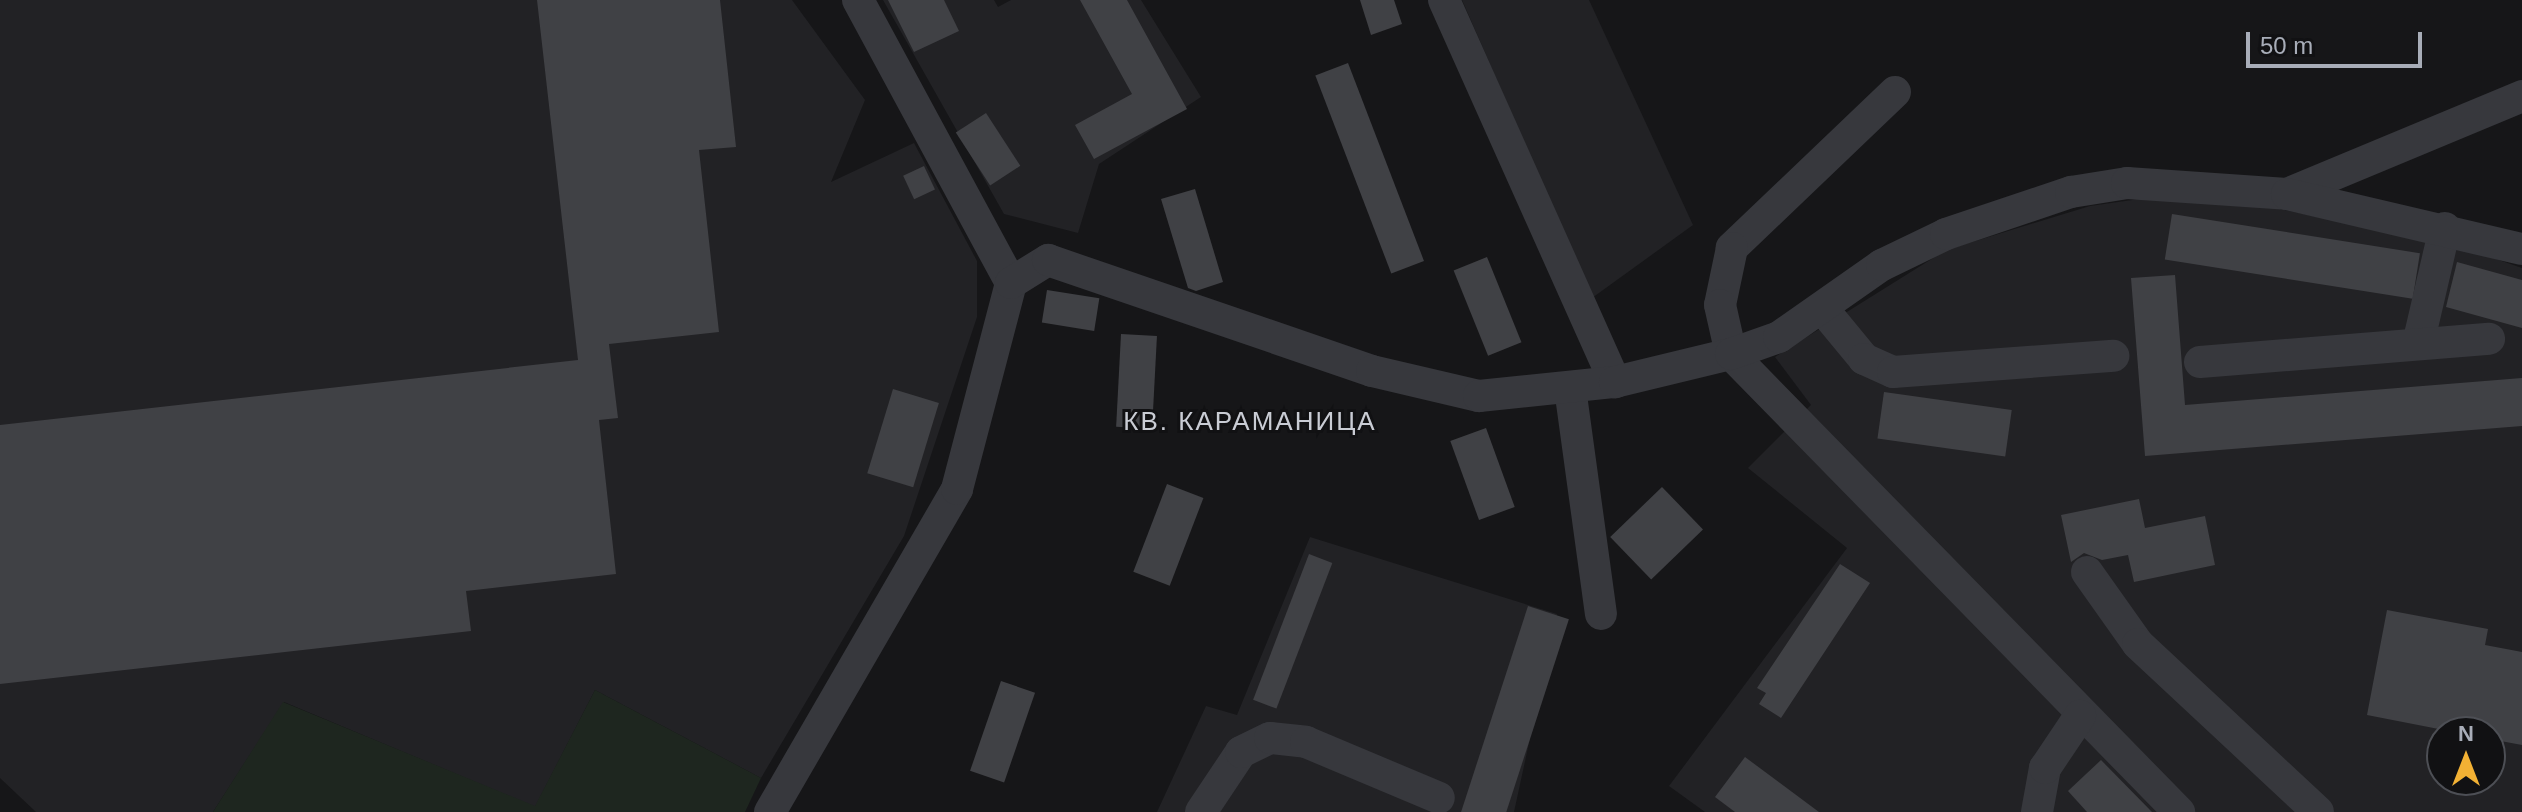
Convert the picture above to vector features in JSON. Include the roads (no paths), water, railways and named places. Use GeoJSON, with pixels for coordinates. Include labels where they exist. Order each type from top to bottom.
{"type":"FeatureCollection","features":[{"type":"Feature","properties":{"kind":"street"},"geometry":{"type":"LineString","coordinates":[[770,812],[957,489],[1011,283],[858,0]]}},
{"type":"Feature","properties":{"kind":"street"},"geometry":{"type":"LineString","coordinates":[[1444,0],[1615,382]]}},
{"type":"Feature","properties":{"kind":"street"},"geometry":{"type":"LineString","coordinates":[[1895,92],[1732,248],[1720,305],[1731,354],[1796,414],[2080,716],[2179,812]]}},
{"type":"Feature","properties":{"kind":"street"},"geometry":{"type":"LineString","coordinates":[[2287,194],[2522,96]]}},
{"type":"Feature","properties":{"kind":"street"},"geometry":{"type":"LineString","coordinates":[[1011,283],[1048,260],[1372,371],[1479,396],[1615,382],[1731,354],[1779,337],[1882,265],[1946,234],[2071,192],[2186,183],[2287,194],[2445,228],[2522,249]]}},
{"type":"Feature","properties":{"kind":"street"},"geometry":{"type":"LineString","coordinates":[[2418,344],[2445,228]]}},
{"type":"Feature","properties":{"kind":"street"},"geometry":{"type":"LineString","coordinates":[[1822,308],[1864,359],[1893,372],[2113,356]]}},
{"type":"Feature","properties":{"kind":"street"},"geometry":{"type":"LineString","coordinates":[[2200,362],[2489,339]]}},
{"type":"Feature","properties":{"kind":"street"},"geometry":{"type":"LineString","coordinates":[[1570,388],[1601,614]]}},
{"type":"Feature","properties":{"kind":"street"},"geometry":{"type":"LineString","coordinates":[[2087,572],[2138,644],[2318,812]]}},
{"type":"Feature","properties":{"kind":"street"},"geometry":{"type":"LineString","coordinates":[[2037,812],[2045,768],[2080,716]]}},
{"type":"Feature","properties":{"kind":"street"},"geometry":{"type":"LineString","coordinates":[[1201,812],[1241,752],[1270,738],[1306,742],[1439,798]]}},
{"type":"Feature","properties":{"kind":"district","name":"КВ. КАРАМАНИЦА"},"geometry":{"type":"Point","coordinates":[1250,422]}}]}
